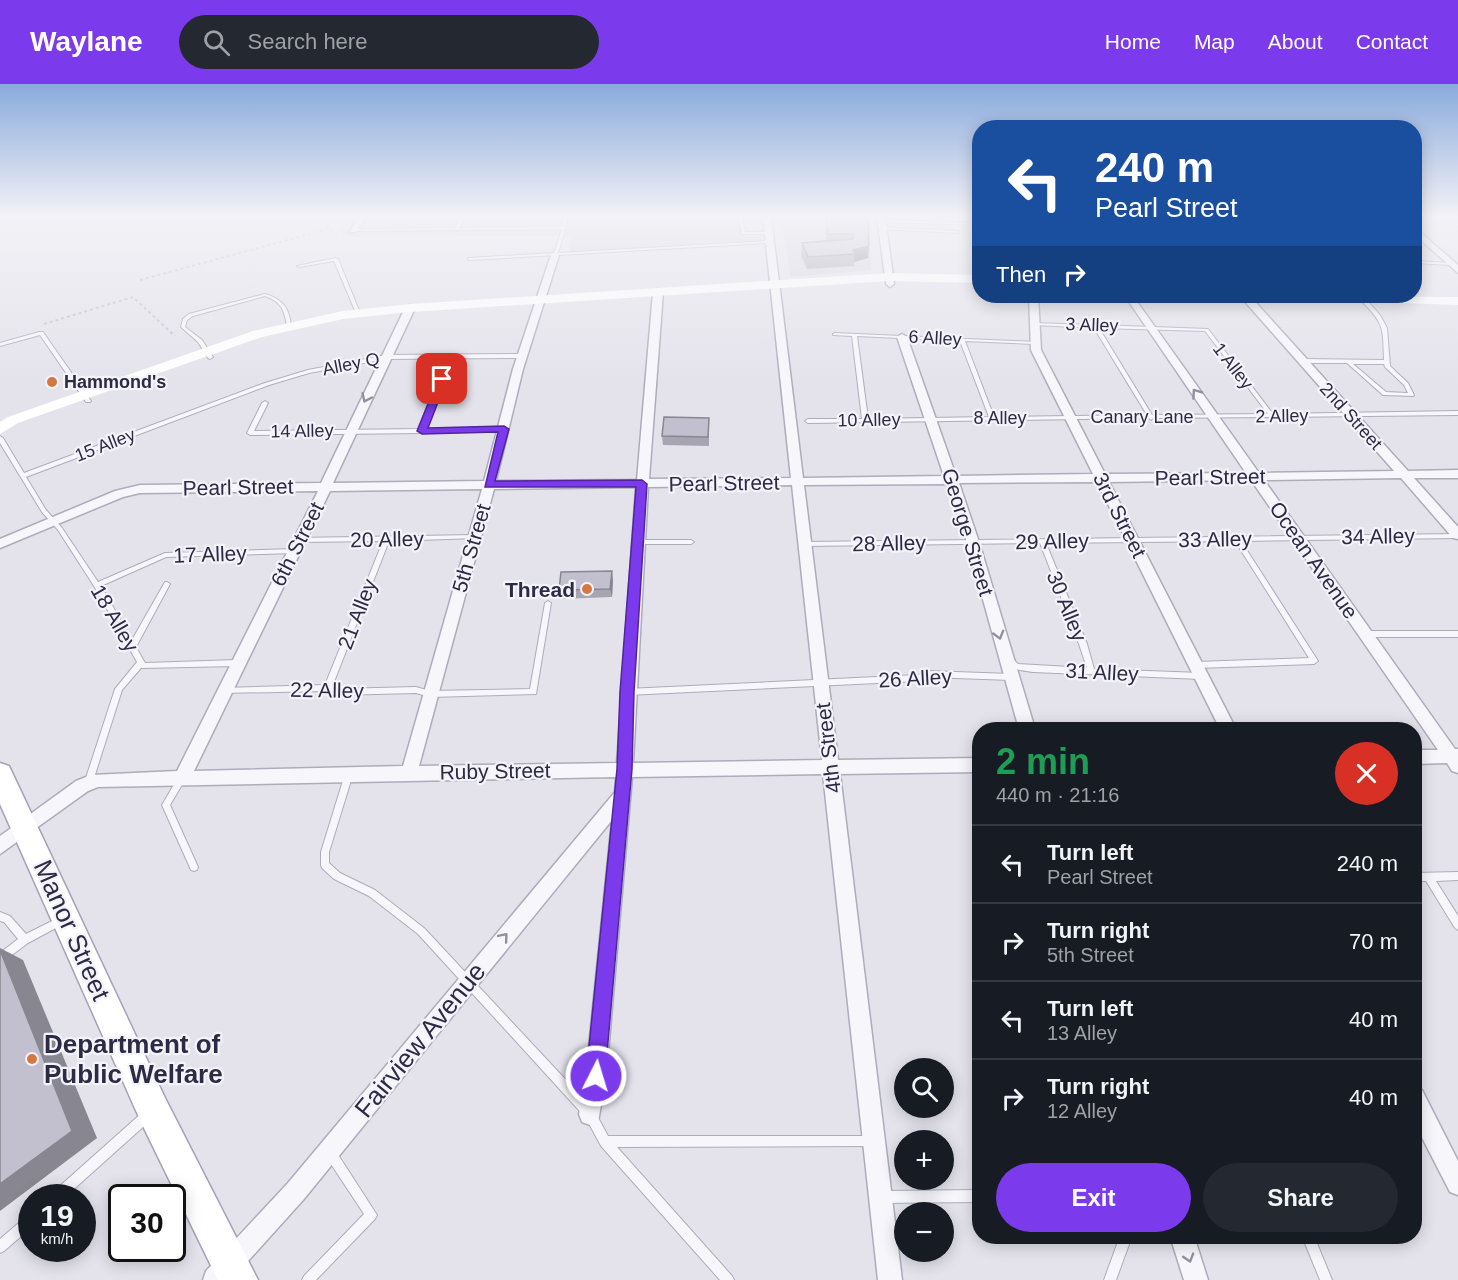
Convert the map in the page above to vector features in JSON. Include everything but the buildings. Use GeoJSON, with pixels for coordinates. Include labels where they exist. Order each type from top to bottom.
{"type":"FeatureCollection","features":[{"type":"Feature","properties":{"kind":"main road"},"geometry":{"type":"LineString","coordinates":[[0,429],[17,427],[85,398],[289,326],[358,313],[889,281],[972,279]]}},
{"type":"Feature","properties":{"kind":"main road"},"geometry":{"type":"LineString","coordinates":[[889,281],[972,286]]}},
{"type":"Feature","properties":{"kind":"main road"},"geometry":{"type":"LineString","coordinates":[[1422,300],[1458,301]]}},
{"type":"Feature","properties":{"kind":"main road"},"geometry":{"type":"LineString","coordinates":[[208,354],[318,326],[408,311]]}},
{"type":"Feature","properties":{"kind":"main road","name":"Manor Street"},"geometry":{"type":"LineString","coordinates":[[0,774],[13,837],[66,918],[153,1110],[216,1241],[228,1275]]}},
{"type":"Feature","properties":{"kind":"street","name":"5th Street"},"geometry":{"type":"LineString","coordinates":[[409,772],[475,537],[522,356],[549,273]]}},
{"type":"Feature","properties":{"kind":"street","name":"4th Street"},"geometry":{"type":"LineString","coordinates":[[772,273],[890,1280]]}},
{"type":"Feature","properties":{"kind":"street"},"geometry":{"type":"LineString","coordinates":[[888,273],[889,281]]}},
{"type":"Feature","properties":{"kind":"street"},"geometry":{"type":"LineString","coordinates":[[590,1114],[597,1064],[625,769],[627,692],[658,296]]}},
{"type":"Feature","properties":{"kind":"street","name":"3rd Street"},"geometry":{"type":"LineString","coordinates":[[1033,303],[1035,342],[1224,722]]}},
{"type":"Feature","properties":{"kind":"street","name":"Ocean Avenue"},"geometry":{"type":"LineString","coordinates":[[1134,303],[1456,760]]}},
{"type":"Feature","properties":{"kind":"street","name":"2nd Street"},"geometry":{"type":"LineString","coordinates":[[1251,303],[1458,536]]}},
{"type":"Feature","properties":{"kind":"street","name":"6th Street"},"geometry":{"type":"LineString","coordinates":[[182,778],[223,691],[297,546],[408,311]]}},
{"type":"Feature","properties":{"kind":"street","name":"George Street"},"geometry":{"type":"LineString","coordinates":[[902,337],[973,542],[1025,722]]}},
{"type":"Feature","properties":{"kind":"street","name":"Pearl Street"},"geometry":{"type":"LineString","coordinates":[[0,544],[119,494],[140,489],[1458,474]]}},
{"type":"Feature","properties":{"kind":"street"},"geometry":{"type":"LineString","coordinates":[[1422,758],[1456,760]]}},
{"type":"Feature","properties":{"kind":"street","name":"Ruby Street"},"geometry":{"type":"LineString","coordinates":[[13,837],[97,780],[409,772],[972,765]]}},
{"type":"Feature","properties":{"kind":"street","name":"Fairview Avenue"},"geometry":{"type":"LineString","coordinates":[[228,1275],[621,796]]}},
{"type":"Feature","properties":{"kind":"street"},"geometry":{"type":"LineString","coordinates":[[1422,1114],[1458,1184]]}},
{"type":"Feature","properties":{"kind":"street"},"geometry":{"type":"LineString","coordinates":[[1185,1244],[1196,1280]]}},
{"type":"Feature","properties":{"kind":"lane"},"geometry":{"type":"LineString","coordinates":[[342,273],[358,313]]}},
{"type":"Feature","properties":{"kind":"lane"},"geometry":{"type":"LineString","coordinates":[[208,354],[200,340],[183,327],[185,319],[197,313],[264,295],[284,307],[289,316],[289,326]]}},
{"type":"Feature","properties":{"kind":"lane"},"geometry":{"type":"LineString","coordinates":[[1348,362],[1385,394],[1411,395],[1406,384],[1387,362],[1387,328],[1366,303]]}},
{"type":"Feature","properties":{"kind":"lane","name":"3 Alley"},"geometry":{"type":"LineString","coordinates":[[1034,324],[1149,327]]}},
{"type":"Feature","properties":{"kind":"lane"},"geometry":{"type":"LineString","coordinates":[[1095,325],[1151,418]]}},
{"type":"Feature","properties":{"kind":"lane","name":"1 Alley"},"geometry":{"type":"LineString","coordinates":[[1149,327],[1206,330],[1273,417]]}},
{"type":"Feature","properties":{"kind":"lane"},"geometry":{"type":"LineString","coordinates":[[0,345],[41,333],[85,398]]}},
{"type":"Feature","properties":{"kind":"lane","name":"6 Alley"},"geometry":{"type":"LineString","coordinates":[[835,334],[1035,342]]}},
{"type":"Feature","properties":{"kind":"lane"},"geometry":{"type":"LineString","coordinates":[[854,335],[865,420]]}},
{"type":"Feature","properties":{"kind":"lane"},"geometry":{"type":"LineString","coordinates":[[962,339],[992,418]]}},
{"type":"Feature","properties":{"kind":"lane","name":"Alley Q"},"geometry":{"type":"LineString","coordinates":[[186,414],[282,379],[386,357],[522,356]]}},
{"type":"Feature","properties":{"kind":"lane"},"geometry":{"type":"LineString","coordinates":[[1303,361],[1387,362]]}},
{"type":"Feature","properties":{"kind":"lane"},"geometry":{"type":"LineString","coordinates":[[422,431],[442,379]]}},
{"type":"Feature","properties":{"kind":"lane","name":"14 Alley"},"geometry":{"type":"LineString","coordinates":[[265,403],[250,433],[351,430]]}},
{"type":"Feature","properties":{"kind":"lane","name":"2 Alley"},"geometry":{"type":"LineString","coordinates":[[1213,417],[1458,413]]}},
{"type":"Feature","properties":{"kind":"lane","name":"15 Alley"},"geometry":{"type":"LineString","coordinates":[[23,476],[186,414]]}},
{"type":"Feature","properties":{"kind":"lane","name":"Canary Lane"},"geometry":{"type":"LineString","coordinates":[[1071,418],[1213,417]]}},
{"type":"Feature","properties":{"kind":"lane","name":"8 Alley"},"geometry":{"type":"LineString","coordinates":[[930,419],[1071,418]]}},
{"type":"Feature","properties":{"kind":"lane","name":"10 Alley"},"geometry":{"type":"LineString","coordinates":[[808,421],[930,419]]}},
{"type":"Feature","properties":{"kind":"lane"},"geometry":{"type":"LineString","coordinates":[[351,430],[504,429]]}},
{"type":"Feature","properties":{"kind":"lane","name":"18 Alley"},"geometry":{"type":"LineString","coordinates":[[0,438],[52,523],[60,529],[97,585],[143,666],[237,663]]}},
{"type":"Feature","properties":{"kind":"lane","name":"34 Alley"},"geometry":{"type":"LineString","coordinates":[[1297,537],[1458,536]]}},
{"type":"Feature","properties":{"kind":"lane","name":"20 Alley"},"geometry":{"type":"LineString","coordinates":[[297,546],[475,537]]}},
{"type":"Feature","properties":{"kind":"lane","name":"33 Alley"},"geometry":{"type":"LineString","coordinates":[[1132,540],[1297,537]]}},
{"type":"Feature","properties":{"kind":"lane","name":"31 Alley"},"geometry":{"type":"LineString","coordinates":[[1006,657],[1016,667],[1091,671],[1198,671],[1314,661],[1237,539]]}},
{"type":"Feature","properties":{"kind":"lane","name":"21 Alley"},"geometry":{"type":"LineString","coordinates":[[328,688],[386,540]]}},
{"type":"Feature","properties":{"kind":"lane","name":"29 Alley"},"geometry":{"type":"LineString","coordinates":[[973,542],[1132,540]]}},
{"type":"Feature","properties":{"kind":"lane","name":"30 Alley"},"geometry":{"type":"LineString","coordinates":[[1042,541],[1083,644],[1091,671]]}},
{"type":"Feature","properties":{"kind":"lane"},"geometry":{"type":"LineString","coordinates":[[638,542],[691,542]]}},
{"type":"Feature","properties":{"kind":"lane","name":"28 Alley"},"geometry":{"type":"LineString","coordinates":[[805,544],[973,542]]}},
{"type":"Feature","properties":{"kind":"lane","name":"17 Alley"},"geometry":{"type":"LineString","coordinates":[[97,585],[165,555],[297,546]]}},
{"type":"Feature","properties":{"kind":"lane"},"geometry":{"type":"LineString","coordinates":[[132,647],[167,584]]}},
{"type":"Feature","properties":{"kind":"lane","name":"22 Alley"},"geometry":{"type":"LineString","coordinates":[[223,691],[328,688],[337,692],[416,690],[430,694],[533,692],[548,603]]}},
{"type":"Feature","properties":{"kind":"lane"},"geometry":{"type":"LineString","coordinates":[[1366,634],[1458,634]]}},
{"type":"Feature","properties":{"kind":"lane"},"geometry":{"type":"LineString","coordinates":[[88,784],[119,688],[141,663]]}},
{"type":"Feature","properties":{"kind":"lane","name":"26 Alley"},"geometry":{"type":"LineString","coordinates":[[627,692],[786,686],[820,681],[919,678],[927,674],[1011,677]]}},
{"type":"Feature","properties":{"kind":"lane"},"geometry":{"type":"LineString","coordinates":[[350,774],[325,852],[326,865],[337,876],[372,893],[421,931],[590,1114],[605,1142],[728,1280]]}},
{"type":"Feature","properties":{"kind":"lane"},"geometry":{"type":"LineString","coordinates":[[182,778],[166,805],[194,867]]}},
{"type":"Feature","properties":{"kind":"lane"},"geometry":{"type":"LineString","coordinates":[[1422,877],[1458,876]]}},
{"type":"Feature","properties":{"kind":"lane"},"geometry":{"type":"LineString","coordinates":[[1429,877],[1458,925]]}},
{"type":"Feature","properties":{"kind":"lane"},"geometry":{"type":"LineString","coordinates":[[0,916],[7,919],[25,940]]}},
{"type":"Feature","properties":{"kind":"lane"},"geometry":{"type":"LineString","coordinates":[[0,959],[25,940],[66,918]]}},
{"type":"Feature","properties":{"kind":"lane"},"geometry":{"type":"LineString","coordinates":[[70,1184],[153,1110]]}},
{"type":"Feature","properties":{"kind":"lane"},"geometry":{"type":"LineString","coordinates":[[605,1142],[875,1141]]}},
{"type":"Feature","properties":{"kind":"lane"},"geometry":{"type":"LineString","coordinates":[[308,1280],[371,1215],[328,1151]]}},
{"type":"Feature","properties":{"kind":"lane"},"geometry":{"type":"LineString","coordinates":[[881,1197],[972,1196]]}},
{"type":"Feature","properties":{"kind":"lane"},"geometry":{"type":"LineString","coordinates":[[0,1247],[18,1231]]}},
{"type":"Feature","properties":{"kind":"lane"},"geometry":{"type":"LineString","coordinates":[[1110,1280],[1123,1244]]}},
{"type":"Feature","properties":{"kind":"lane"},"geometry":{"type":"LineString","coordinates":[[1311,1244],[1326,1280]]}},
{"type":"Feature","properties":{"kind":"path"},"geometry":{"type":"LineString","coordinates":[[140,280],[166,273]]}},
{"type":"Feature","properties":{"kind":"path"},"geometry":{"type":"LineString","coordinates":[[42,325],[133,297],[175,336]]}},
{"type":"Feature","properties":{"kind":"shaded area"},"geometry":{"type":"Polygon","coordinates":[[[790,273],[839,273],[791,277],[790,273]]]}},
{"type":"Feature","properties":{"kind":"place","name":"Hammond's"},"geometry":{"type":"Point","coordinates":[52,382]}},
{"type":"Feature","properties":{"kind":"place","name":"Thread"},"geometry":{"type":"Point","coordinates":[587,589]}},
{"type":"Feature","properties":{"kind":"place","name":"Department of Public Welfare"},"geometry":{"type":"Point","coordinates":[32,1059]}},
{"type":"Feature","properties":{"kind":"route"},"geometry":{"type":"LineString","coordinates":[[442,379],[422,431],[504,429],[489,485],[642,484],[627,692],[625,769],[596,1076]]}}]}
